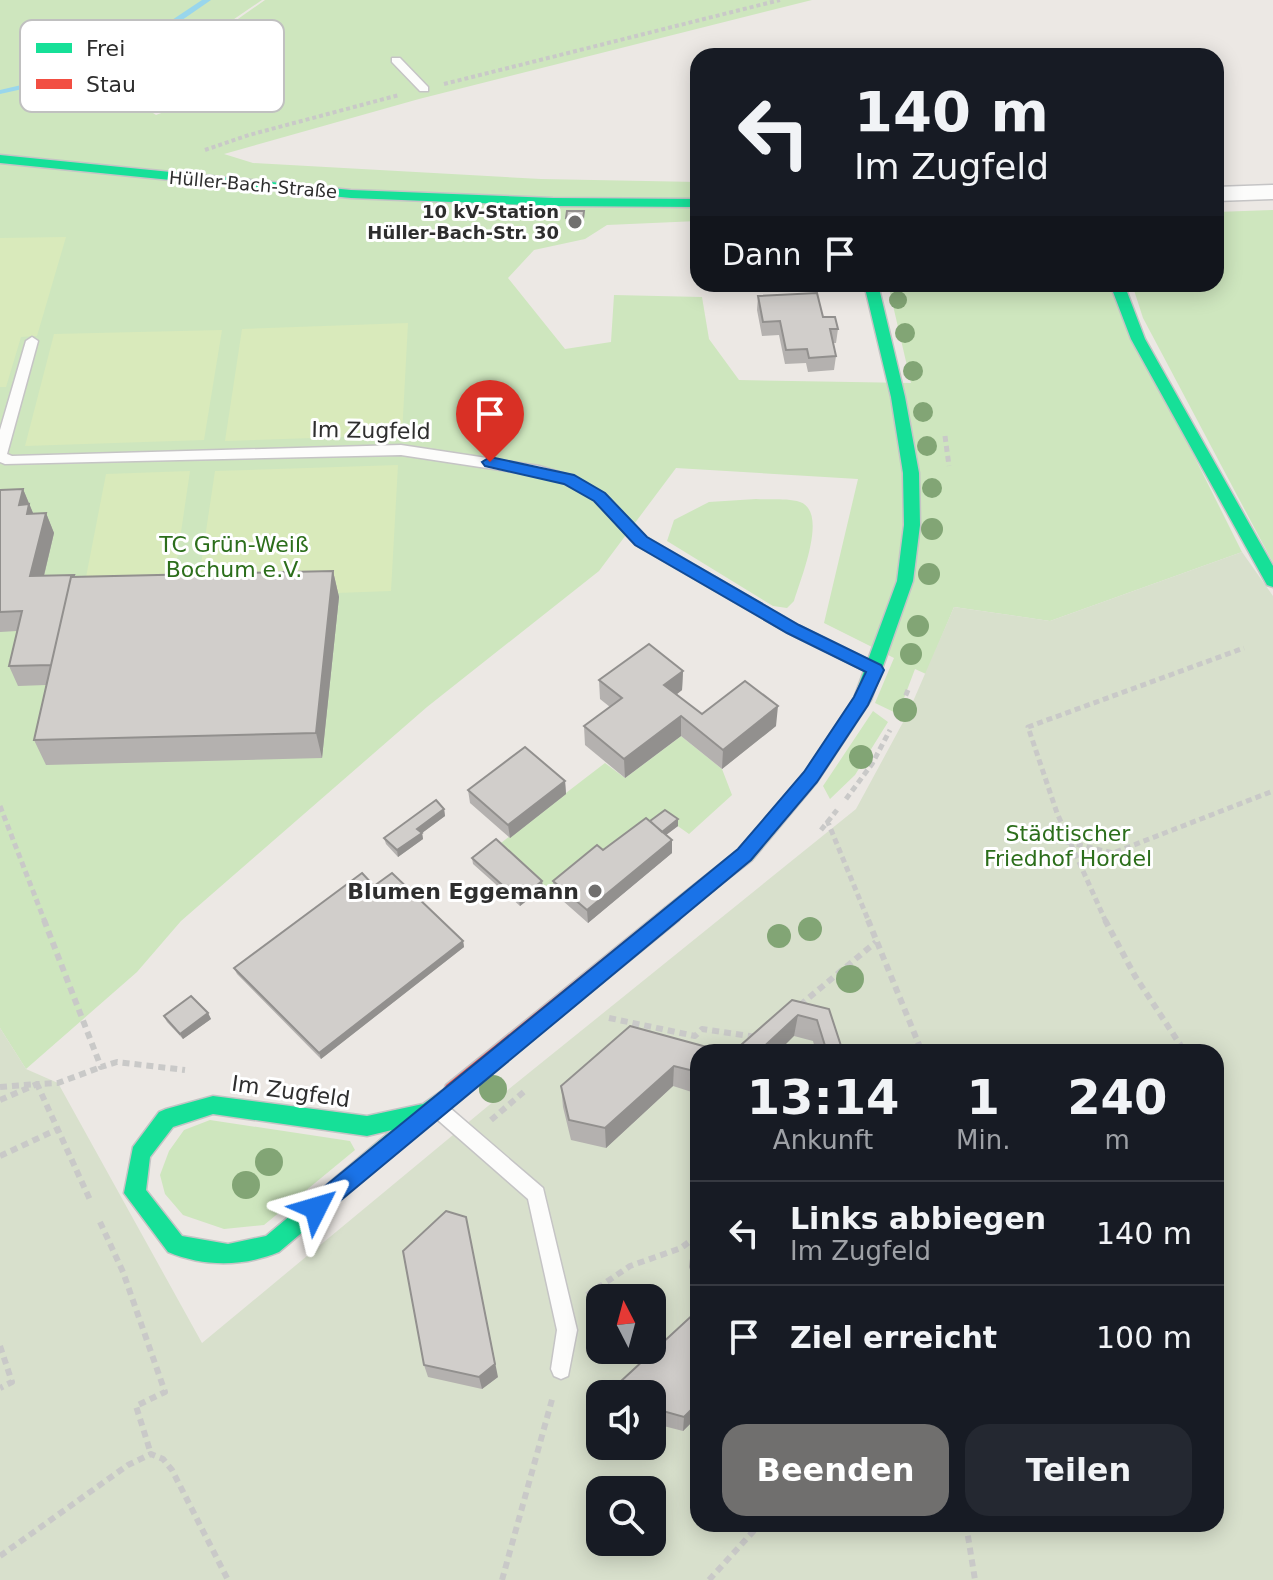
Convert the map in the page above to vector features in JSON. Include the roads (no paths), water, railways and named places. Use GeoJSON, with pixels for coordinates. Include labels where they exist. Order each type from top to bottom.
{"type":"FeatureCollection","features":[{"type":"Feature","properties":{"kind":"street","name":"Hüller-Bach-Straße"},"geometry":{"type":"LineString","coordinates":[[0,159],[351,194],[553,202],[690,203]]}},
{"type":"Feature","properties":{"kind":"street"},"geometry":{"type":"LineString","coordinates":[[1224,194],[1273,192]]}},
{"type":"Feature","properties":{"kind":"street","name":"Im Zugfeld"},"geometry":{"type":"LineString","coordinates":[[431,1110],[367,1126],[213,1105],[166,1119],[140,1154],[135,1193],[176,1245],[228,1255],[271,1245],[431,1110],[745,855],[811,777],[862,700],[905,581],[912,525],[911,473],[898,397],[873,292]]}},
{"type":"Feature","properties":{"kind":"street"},"geometry":{"type":"LineString","coordinates":[[1120,292],[1138,339],[1273,581]]}},
{"type":"Feature","properties":{"kind":"lane"},"geometry":{"type":"LineString","coordinates":[[396,60],[424,89]]}},
{"type":"Feature","properties":{"kind":"lane","name":"Im Zugfeld"},"geometry":{"type":"LineString","coordinates":[[32,341],[0,455],[10,461],[401,450],[539,471],[568,479],[600,497],[641,541],[793,629],[875,670]]}},
{"type":"Feature","properties":{"kind":"lane"},"geometry":{"type":"LineString","coordinates":[[431,1110],[536,1194],[567,1330],[561,1369]]}},
{"type":"Feature","properties":{"kind":"waterway"},"geometry":{"type":"LineString","coordinates":[[177,20],[207,0]]}},
{"type":"Feature","properties":{"kind":"waterway"},"geometry":{"type":"LineString","coordinates":[[0,92],[20,87]]}},
{"type":"Feature","properties":{"kind":"place","name":"10 kV-Station Hüller-Bach-Str. 30"},"geometry":{"type":"Point","coordinates":[575,222]}},
{"type":"Feature","properties":{"kind":"place","name":"Blumen Eggemann"},"geometry":{"type":"Point","coordinates":[595,891]}},
{"type":"Feature","properties":{"kind":"park label","name":"TC Grün-Weiß Bochum e.V."},"geometry":{"type":"Point","coordinates":[234,556]}},
{"type":"Feature","properties":{"kind":"park label","name":"Städtischer Friedhof Hordel"},"geometry":{"type":"Point","coordinates":[1068,846]}}]}
